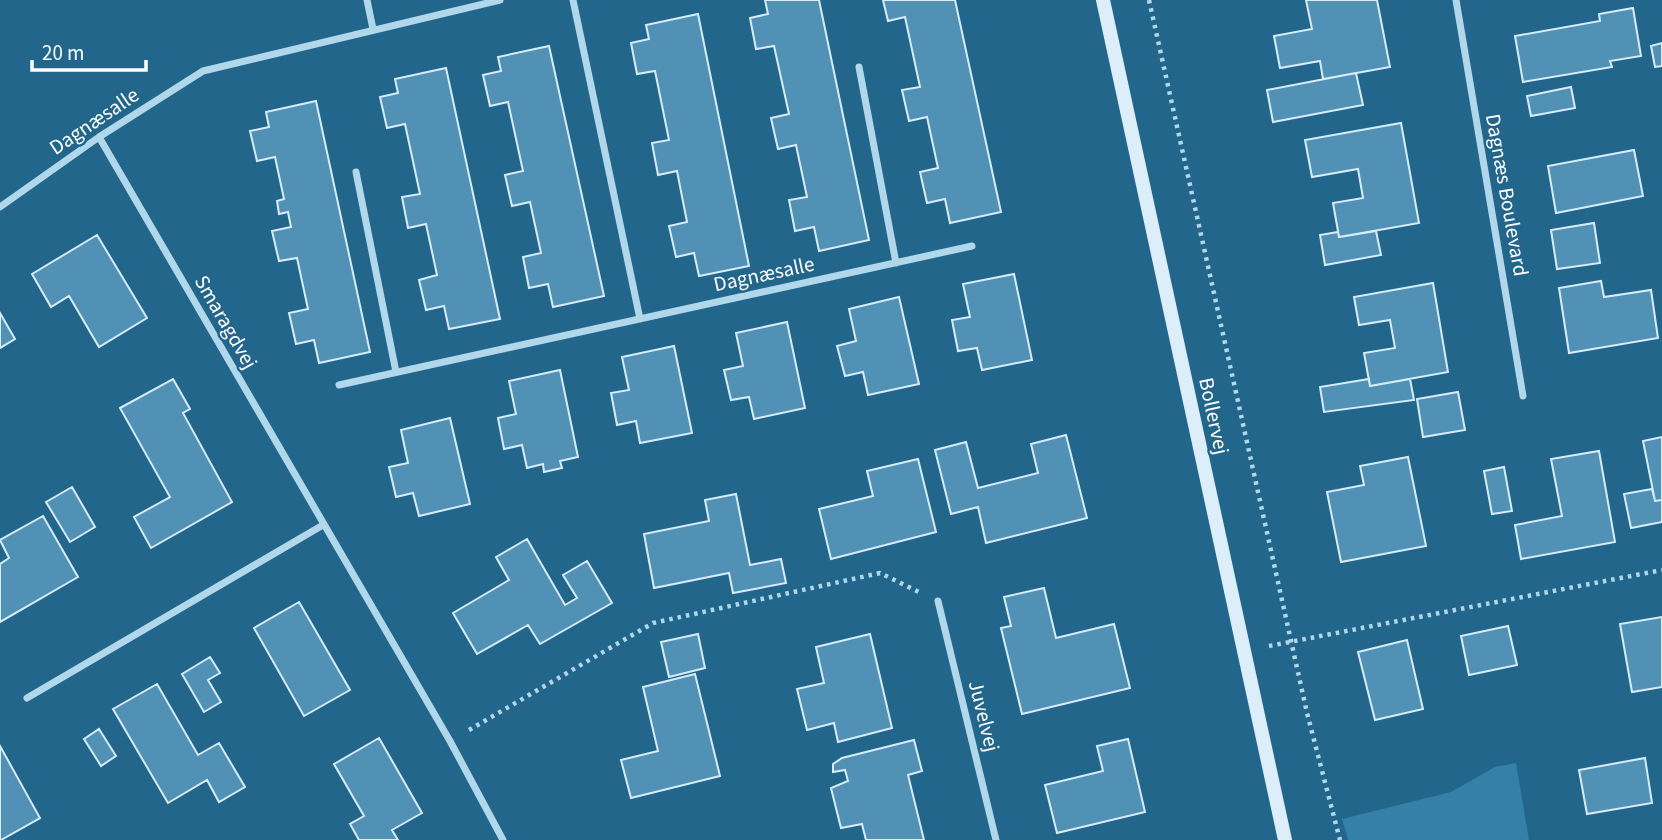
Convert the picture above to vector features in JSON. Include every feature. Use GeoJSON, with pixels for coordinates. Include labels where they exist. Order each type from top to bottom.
{"type":"FeatureCollection","features":[{"type":"Feature","properties":{"kind":"main road","name":"Bollervej"},"geometry":{"type":"LineString","coordinates":[[1103,0],[1285,840]]}},
{"type":"Feature","properties":{"kind":"street"},"geometry":{"type":"LineString","coordinates":[[367,0],[373,29]]}},
{"type":"Feature","properties":{"kind":"street","name":"Dagnæsalle"},"geometry":{"type":"LineString","coordinates":[[0,207],[99,137],[203,71],[500,0]]}},
{"type":"Feature","properties":{"kind":"street"},"geometry":{"type":"LineString","coordinates":[[573,0],[640,319]]}},
{"type":"Feature","properties":{"kind":"street","name":"Dagnæs Boulevard"},"geometry":{"type":"LineString","coordinates":[[1456,0],[1523,396]]}},
{"type":"Feature","properties":{"kind":"street"},"geometry":{"type":"LineString","coordinates":[[859,67],[896,263]]}},
{"type":"Feature","properties":{"kind":"street","name":"Smaragdvej"},"geometry":{"type":"LineString","coordinates":[[99,137],[450,741],[503,840]]}},
{"type":"Feature","properties":{"kind":"street"},"geometry":{"type":"LineString","coordinates":[[356,172],[396,372]]}},
{"type":"Feature","properties":{"kind":"street","name":"Dagnæsalle"},"geometry":{"type":"LineString","coordinates":[[339,385],[972,246]]}},
{"type":"Feature","properties":{"kind":"street"},"geometry":{"type":"LineString","coordinates":[[27,698],[323,525]]}},
{"type":"Feature","properties":{"kind":"street","name":"Juvelvej"},"geometry":{"type":"LineString","coordinates":[[938,601],[996,840]]}},
{"type":"Feature","properties":{"kind":"path"},"geometry":{"type":"LineString","coordinates":[[1149,0],[1307,713],[1340,840]]}},
{"type":"Feature","properties":{"kind":"path"},"geometry":{"type":"LineString","coordinates":[[1292,642],[1662,570]]}},
{"type":"Feature","properties":{"kind":"path"},"geometry":{"type":"LineString","coordinates":[[450,741],[653,624],[880,573],[938,601]]}},
{"type":"Feature","properties":{"kind":"shaded area"},"geometry":{"type":"Polygon","coordinates":[[[1516,763],[1529,840],[1348,840],[1342,819],[1451,792],[1495,767],[1516,763]]]}},
{"type":"Feature","properties":{"kind":"building"},"geometry":{"type":"Polygon","coordinates":[[[765,0],[819,0],[869,240],[819,251],[814,227],[795,231],[789,200],[807,197],[796,145],[778,149],[771,118],[789,114],[774,46],[756,49],[750,18],[768,14],[765,0]]]}},
{"type":"Feature","properties":{"kind":"building"},"geometry":{"type":"Polygon","coordinates":[[[883,0],[955,0],[1001,212],[950,223],[945,199],[927,203],[920,172],[938,168],[927,117],[909,121],[902,90],[920,87],[905,17],[888,21],[883,0]]]}},
{"type":"Feature","properties":{"kind":"building"},"geometry":{"type":"Polygon","coordinates":[[[1306,0],[1377,0],[1390,67],[1323,79],[1320,61],[1280,68],[1274,36],[1312,29],[1306,0]]]}},
{"type":"Feature","properties":{"kind":"building"},"geometry":{"type":"Polygon","coordinates":[[[1633,8],[1641,56],[1610,61],[1612,67],[1523,82],[1515,36],[1600,21],[1599,14],[1633,8]]]}},
{"type":"Feature","properties":{"kind":"building"},"geometry":{"type":"Polygon","coordinates":[[[698,14],[749,266],[699,276],[694,253],[676,257],[669,226],[687,222],[677,171],[658,175],[652,143],[669,140],[655,71],[637,74],[631,43],[649,39],[646,25],[698,14]]]}},
{"type":"Feature","properties":{"kind":"building"},"geometry":{"type":"Polygon","coordinates":[[[1662,43],[1662,66],[1655,67],[1651,46],[1662,43]]]}},
{"type":"Feature","properties":{"kind":"building"},"geometry":{"type":"Polygon","coordinates":[[[549,46],[604,296],[553,307],[548,284],[529,288],[523,257],[541,253],[530,202],[512,206],[505,175],[523,171],[508,102],[490,106],[483,75],[501,71],[498,57],[549,46]]]}},
{"type":"Feature","properties":{"kind":"building"},"geometry":{"type":"Polygon","coordinates":[[[446,68],[500,319],[449,329],[444,306],[426,310],[419,280],[437,275],[426,224],[408,228],[402,197],[420,194],[405,124],[387,128],[380,97],[398,93],[395,79],[446,68]]]}},
{"type":"Feature","properties":{"kind":"building"},"geometry":{"type":"Polygon","coordinates":[[[1356,73],[1363,105],[1273,122],[1267,90],[1356,73]]]}},
{"type":"Feature","properties":{"kind":"building"},"geometry":{"type":"Polygon","coordinates":[[[1571,87],[1575,108],[1531,116],[1527,96],[1571,87]]]}},
{"type":"Feature","properties":{"kind":"building"},"geometry":{"type":"Polygon","coordinates":[[[316,101],[370,352],[319,363],[314,340],[296,344],[289,313],[308,309],[297,258],[279,261],[272,231],[291,227],[288,212],[279,214],[277,201],[284,199],[275,157],[257,161],[250,131],[269,127],[266,112],[316,101]]]}},
{"type":"Feature","properties":{"kind":"building"},"geometry":{"type":"Polygon","coordinates":[[[1401,123],[1419,223],[1339,237],[1333,203],[1363,198],[1358,169],[1312,177],[1305,140],[1401,123]]]}},
{"type":"Feature","properties":{"kind":"building"},"geometry":{"type":"Polygon","coordinates":[[[1634,150],[1643,196],[1556,213],[1548,166],[1634,150]]]}},
{"type":"Feature","properties":{"kind":"building"},"geometry":{"type":"Polygon","coordinates":[[[1594,223],[1600,263],[1557,269],[1551,230],[1594,223]]]}},
{"type":"Feature","properties":{"kind":"building"},"geometry":{"type":"Polygon","coordinates":[[[1376,231],[1381,255],[1325,265],[1320,235],[1338,232],[1339,237],[1376,231]]]}},
{"type":"Feature","properties":{"kind":"building"},"geometry":{"type":"Polygon","coordinates":[[[97,235],[147,318],[99,347],[69,296],[51,307],[32,274],[97,235]]]}},
{"type":"Feature","properties":{"kind":"building"},"geometry":{"type":"Polygon","coordinates":[[[1014,274],[1032,360],[982,370],[977,348],[958,351],[952,320],[970,317],[963,284],[1014,274]]]}},
{"type":"Feature","properties":{"kind":"building"},"geometry":{"type":"Polygon","coordinates":[[[1601,281],[1604,297],[1651,290],[1658,338],[1569,353],[1559,288],[1601,281]]]}},
{"type":"Feature","properties":{"kind":"building"},"geometry":{"type":"Polygon","coordinates":[[[1433,283],[1448,372],[1370,386],[1364,353],[1395,348],[1390,320],[1359,325],[1354,297],[1433,283]]]}},
{"type":"Feature","properties":{"kind":"building"},"geometry":{"type":"Polygon","coordinates":[[[899,297],[919,384],[868,395],[863,372],[845,376],[837,346],[856,341],[849,309],[899,297]]]}},
{"type":"Feature","properties":{"kind":"building"},"geometry":{"type":"Polygon","coordinates":[[[0,313],[15,339],[0,348],[0,313]]]}},
{"type":"Feature","properties":{"kind":"building"},"geometry":{"type":"Polygon","coordinates":[[[787,322],[805,408],[754,419],[749,397],[731,400],[724,370],[743,366],[736,333],[787,322]]]}},
{"type":"Feature","properties":{"kind":"building"},"geometry":{"type":"Polygon","coordinates":[[[674,346],[692,433],[640,443],[636,421],[617,425],[611,393],[629,390],[622,357],[674,346]]]}},
{"type":"Feature","properties":{"kind":"building"},"geometry":{"type":"Polygon","coordinates":[[[560,370],[578,457],[560,461],[562,468],[544,472],[543,464],[527,468],[522,445],[504,449],[498,418],[516,414],[509,381],[560,370]]]}},
{"type":"Feature","properties":{"kind":"building"},"geometry":{"type":"Polygon","coordinates":[[[173,379],[190,409],[183,413],[232,502],[151,548],[134,517],[170,497],[120,408],[173,379]]]}},
{"type":"Feature","properties":{"kind":"building"},"geometry":{"type":"Polygon","coordinates":[[[1369,379],[1370,386],[1410,379],[1414,400],[1324,412],[1320,387],[1369,379]]]}},
{"type":"Feature","properties":{"kind":"building"},"geometry":{"type":"Polygon","coordinates":[[[1458,392],[1465,430],[1423,437],[1417,399],[1458,392]]]}},
{"type":"Feature","properties":{"kind":"building"},"geometry":{"type":"Polygon","coordinates":[[[450,418],[470,504],[419,516],[413,493],[396,497],[389,467],[408,463],[401,430],[450,418]]]}},
{"type":"Feature","properties":{"kind":"building"},"geometry":{"type":"Polygon","coordinates":[[[1066,435],[1087,518],[986,543],[978,507],[951,514],[935,450],[966,442],[978,488],[1038,473],[1031,444],[1066,435]]]}},
{"type":"Feature","properties":{"kind":"building"},"geometry":{"type":"Polygon","coordinates":[[[1662,437],[1662,500],[1655,501],[1643,441],[1662,437]]]}},
{"type":"Feature","properties":{"kind":"building"},"geometry":{"type":"Polygon","coordinates":[[[1599,451],[1615,542],[1521,559],[1515,525],[1562,516],[1551,459],[1599,451]]]}},
{"type":"Feature","properties":{"kind":"building"},"geometry":{"type":"Polygon","coordinates":[[[1408,457],[1426,546],[1341,562],[1327,492],[1364,485],[1360,466],[1408,457]]]}},
{"type":"Feature","properties":{"kind":"building"},"geometry":{"type":"Polygon","coordinates":[[[918,459],[936,532],[831,559],[819,509],[873,496],[867,471],[918,459]]]}},
{"type":"Feature","properties":{"kind":"building"},"geometry":{"type":"Polygon","coordinates":[[[1504,467],[1512,511],[1492,514],[1484,471],[1504,467]]]}},
{"type":"Feature","properties":{"kind":"building"},"geometry":{"type":"Polygon","coordinates":[[[72,487],[95,527],[70,542],[46,502],[72,487]]]}},
{"type":"Feature","properties":{"kind":"building"},"geometry":{"type":"Polygon","coordinates":[[[1652,489],[1655,501],[1662,500],[1662,522],[1631,528],[1624,494],[1652,489]]]}},
{"type":"Feature","properties":{"kind":"building"},"geometry":{"type":"Polygon","coordinates":[[[736,494],[750,565],[781,559],[786,583],[733,593],[729,573],[654,588],[644,534],[709,521],[705,500],[736,494]]]}},
{"type":"Feature","properties":{"kind":"building"},"geometry":{"type":"Polygon","coordinates":[[[43,516],[78,577],[0,622],[0,564],[9,558],[0,540],[43,516]]]}},
{"type":"Feature","properties":{"kind":"building"},"geometry":{"type":"Polygon","coordinates":[[[527,539],[565,605],[577,598],[563,575],[587,561],[612,603],[540,644],[528,625],[477,654],[453,613],[509,580],[496,557],[527,539]]]}},
{"type":"Feature","properties":{"kind":"building"},"geometry":{"type":"Polygon","coordinates":[[[1044,588],[1056,638],[1114,624],[1130,688],[1022,714],[1001,628],[1011,626],[1004,597],[1044,588]]]}},
{"type":"Feature","properties":{"kind":"building"},"geometry":{"type":"Polygon","coordinates":[[[299,602],[350,690],[304,716],[254,628],[299,602]]]}},
{"type":"Feature","properties":{"kind":"building"},"geometry":{"type":"Polygon","coordinates":[[[1662,617],[1662,687],[1632,692],[1620,624],[1662,617]]]}},
{"type":"Feature","properties":{"kind":"building"},"geometry":{"type":"Polygon","coordinates":[[[1508,626],[1517,665],[1469,675],[1461,636],[1508,626]]]}},
{"type":"Feature","properties":{"kind":"building"},"geometry":{"type":"Polygon","coordinates":[[[698,634],[705,668],[669,677],[661,642],[698,634]]]}},
{"type":"Feature","properties":{"kind":"building"},"geometry":{"type":"Polygon","coordinates":[[[870,634],[892,728],[838,742],[834,723],[807,730],[797,689],[824,683],[816,647],[870,634]]]}},
{"type":"Feature","properties":{"kind":"building"},"geometry":{"type":"Polygon","coordinates":[[[1407,640],[1423,709],[1375,720],[1358,652],[1407,640]]]}},
{"type":"Feature","properties":{"kind":"building"},"geometry":{"type":"Polygon","coordinates":[[[210,657],[220,673],[208,680],[221,702],[204,712],[182,674],[210,657]]]}},
{"type":"Feature","properties":{"kind":"building"},"geometry":{"type":"Polygon","coordinates":[[[695,674],[720,776],[631,798],[621,760],[658,751],[643,687],[695,674]]]}},
{"type":"Feature","properties":{"kind":"building"},"geometry":{"type":"Polygon","coordinates":[[[157,684],[198,755],[219,743],[245,787],[219,802],[207,780],[168,803],[113,709],[157,684]]]}},
{"type":"Feature","properties":{"kind":"building"},"geometry":{"type":"Polygon","coordinates":[[[99,729],[116,756],[101,766],[84,739],[99,729]]]}},
{"type":"Feature","properties":{"kind":"building"},"geometry":{"type":"Polygon","coordinates":[[[379,738],[422,813],[392,830],[398,840],[359,840],[350,824],[364,816],[334,764],[379,738]]]}},
{"type":"Feature","properties":{"kind":"building"},"geometry":{"type":"Polygon","coordinates":[[[1128,739],[1145,812],[1057,833],[1045,785],[1103,771],[1097,746],[1128,739]]]}},
{"type":"Feature","properties":{"kind":"building"},"geometry":{"type":"Polygon","coordinates":[[[914,740],[922,771],[908,775],[924,840],[866,840],[862,824],[841,828],[831,788],[848,781],[845,770],[833,772],[833,764],[842,758],[914,740]]]}},
{"type":"Feature","properties":{"kind":"building"},"geometry":{"type":"Polygon","coordinates":[[[0,746],[40,818],[1,840],[0,840],[0,746]]]}},
{"type":"Feature","properties":{"kind":"building"},"geometry":{"type":"Polygon","coordinates":[[[1645,758],[1652,803],[1587,814],[1579,770],[1645,758]]]}}]}
